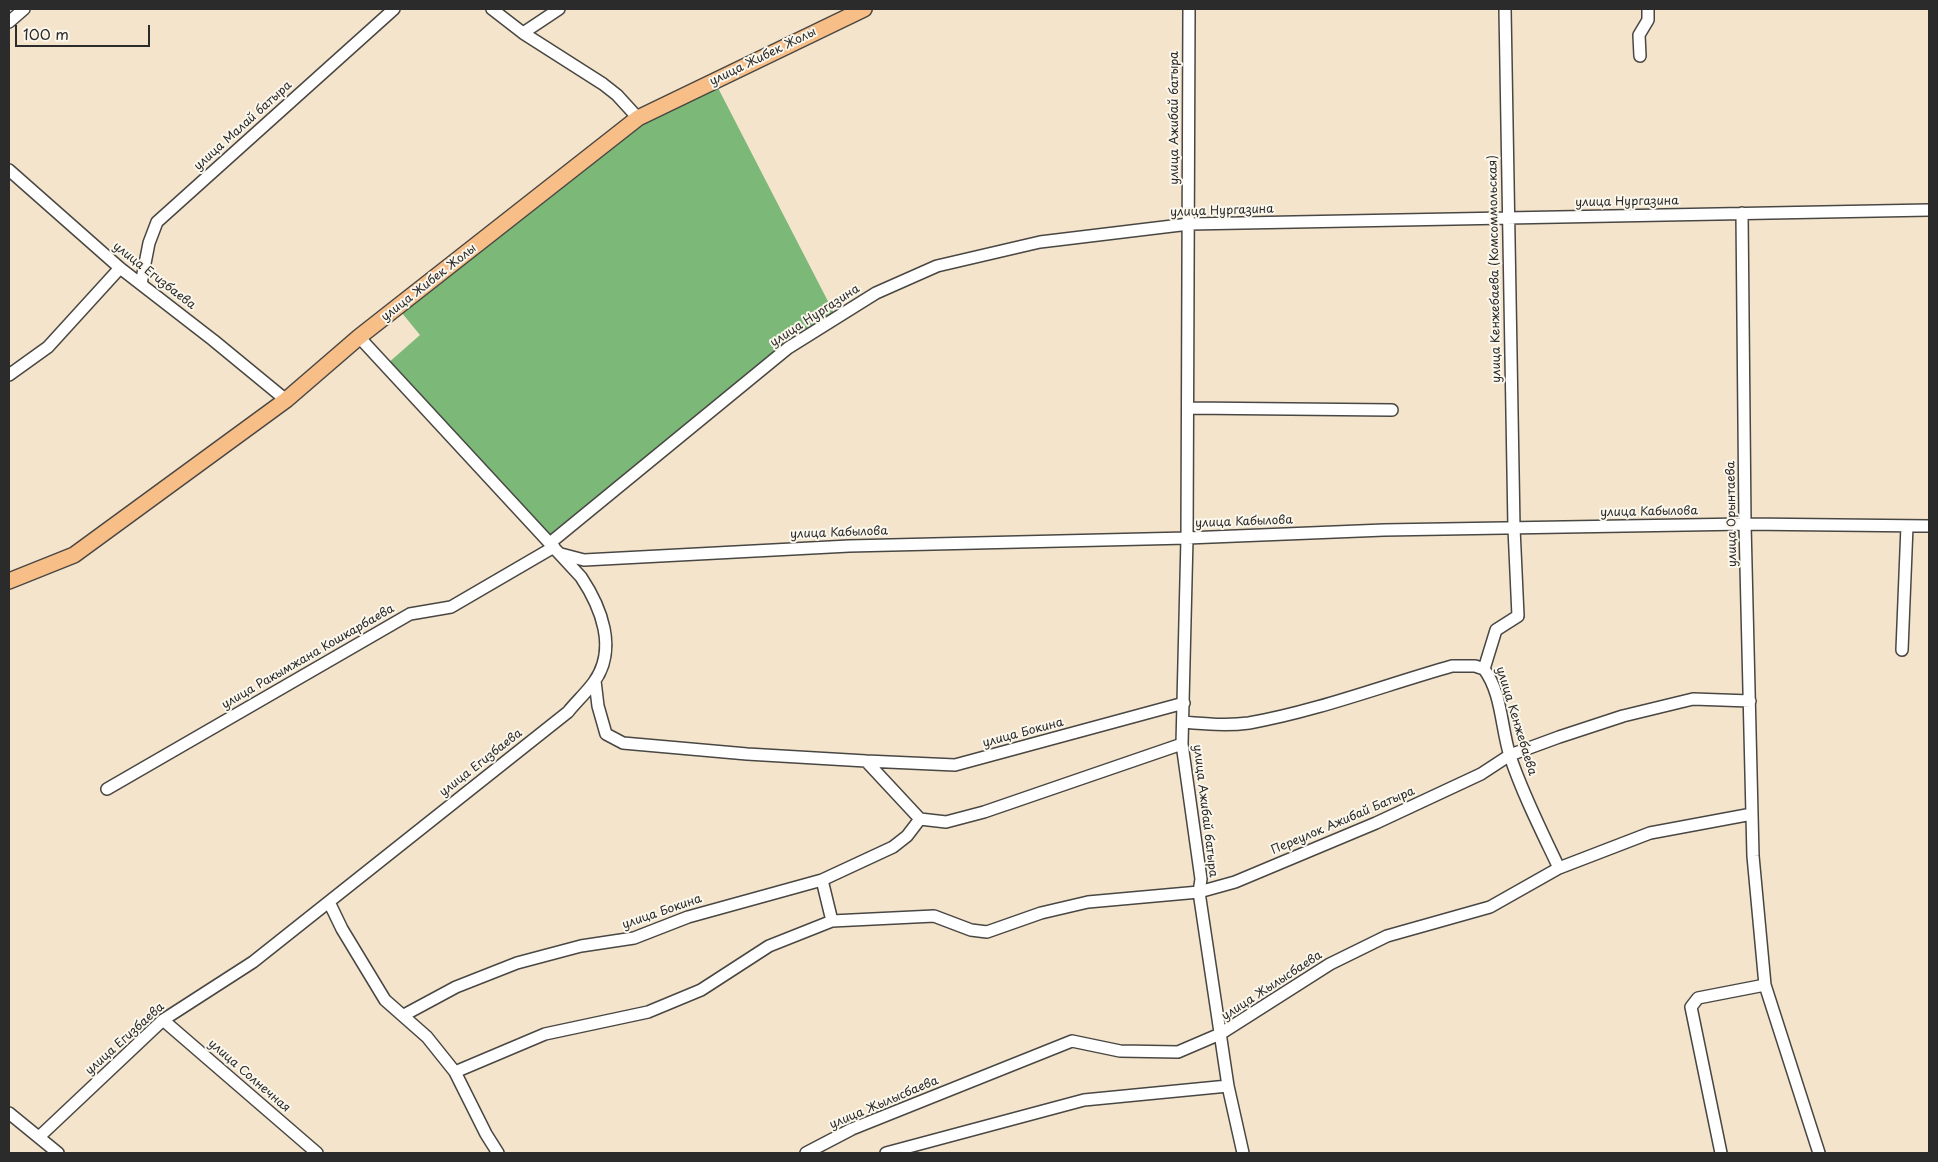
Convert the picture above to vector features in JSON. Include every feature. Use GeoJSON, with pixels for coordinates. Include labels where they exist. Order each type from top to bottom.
{"type":"FeatureCollection","features":[{"type":"Feature","properties":{"kind":"main road","name":"улица Жибек Жолы"},"geometry":{"type":"LineString","coordinates":[[9,581],[74,555],[286,400],[359,337],[638,118],[864,9]]}},
{"type":"Feature","properties":{"kind":"street"},"geometry":{"type":"LineString","coordinates":[[9,22],[24,9]]}},
{"type":"Feature","properties":{"kind":"street","name":"улица Малай батыра"},"geometry":{"type":"LineString","coordinates":[[141,284],[149,243],[157,222],[394,9]]}},
{"type":"Feature","properties":{"kind":"street"},"geometry":{"type":"LineString","coordinates":[[492,9],[523,33],[603,84],[617,95],[638,118]]}},
{"type":"Feature","properties":{"kind":"street"},"geometry":{"type":"LineString","coordinates":[[523,33],[559,9]]}},
{"type":"Feature","properties":{"kind":"street","name":"улица Ажибай батыра"},"geometry":{"type":"LineString","coordinates":[[1189,9],[1187,538],[1182,744],[1201,879],[1199,892],[1220,1034],[1228,1086],[1243,1153]]}},
{"type":"Feature","properties":{"kind":"street","name":"улица Кенжебаева (Комсоммольская)"},"geometry":{"type":"LineString","coordinates":[[1505,9],[1514,528]]}},
{"type":"Feature","properties":{"kind":"street"},"geometry":{"type":"LineString","coordinates":[[1640,56],[1639,35],[1648,20],[1648,9]]}},
{"type":"Feature","properties":{"kind":"street","name":"улица Егизбаева"},"geometry":{"type":"LineString","coordinates":[[9,170],[120,268],[286,400]]}},
{"type":"Feature","properties":{"kind":"street","name":"улица Нургазина"},"geometry":{"type":"LineString","coordinates":[[555,548],[788,348],[876,293],[937,266],[1040,242],[1189,224],[1929,210]]}},
{"type":"Feature","properties":{"kind":"street","name":"улица Орынтаева"},"geometry":{"type":"LineString","coordinates":[[1742,213],[1745,524],[1753,856],[1765,985],[1819,1153]]}},
{"type":"Feature","properties":{"kind":"street"},"geometry":{"type":"LineString","coordinates":[[9,375],[48,347],[120,268]]}},
{"type":"Feature","properties":{"kind":"street","name":"улица Егизбаева"},"geometry":{"type":"LineString","coordinates":[[40,1136],[163,1020],[253,962],[568,712],[595,681],[604,658],[606,637],[602,616],[589,589],[555,548],[359,337]]}},
{"type":"Feature","properties":{"kind":"street"},"geometry":{"type":"LineString","coordinates":[[1188,408],[1392,410]]}},
{"type":"Feature","properties":{"kind":"street","name":"улица Кабылова"},"geometry":{"type":"LineString","coordinates":[[555,548],[584,560],[849,546],[1514,528],[1745,524],[1929,526]]}},
{"type":"Feature","properties":{"kind":"street"},"geometry":{"type":"LineString","coordinates":[[1902,650],[1907,526]]}},
{"type":"Feature","properties":{"kind":"street","name":"улица Кенжебаева"},"geometry":{"type":"LineString","coordinates":[[1514,528],[1518,616],[1496,630],[1484,669],[1490,676],[1496,693],[1510,755],[1536,820],[1559,868]]}},
{"type":"Feature","properties":{"kind":"street","name":"улица Ракымжана Кошкарбаева"},"geometry":{"type":"LineString","coordinates":[[107,789],[410,614],[450,607],[555,548]]}},
{"type":"Feature","properties":{"kind":"street"},"geometry":{"type":"LineString","coordinates":[[1184,722],[1215,725],[1248,723],[1311,708],[1452,666],[1475,666],[1484,669]]}},
{"type":"Feature","properties":{"kind":"street","name":"улица Бокина"},"geometry":{"type":"LineString","coordinates":[[595,681],[598,706],[606,734],[623,743],[747,754],[955,765],[1184,703]]}},
{"type":"Feature","properties":{"kind":"street","name":"Переулок Ажибай Батыра"},"geometry":{"type":"LineString","coordinates":[[832,921],[939,917],[964,928],[987,932],[1041,913],[1088,902],[1199,892],[1235,882],[1376,823],[1481,774],[1510,755],[1623,716],[1694,699],[1750,701]]}},
{"type":"Feature","properties":{"kind":"street"},"geometry":{"type":"LineString","coordinates":[[866,761],[920,819],[946,822],[984,812],[1182,744]]}},
{"type":"Feature","properties":{"kind":"street","name":"улица Жылысбаева"},"geometry":{"type":"LineString","coordinates":[[806,1153],[852,1129],[1072,1041],[1120,1051],[1178,1052],[1220,1034],[1330,964],[1387,936],[1490,907],[1559,868],[1650,833],[1752,814]]}},
{"type":"Feature","properties":{"kind":"street","name":"улица Бокина"},"geometry":{"type":"LineString","coordinates":[[404,1015],[456,988],[517,963],[581,946],[634,938],[688,917],[822,880],[893,847],[907,836],[920,819]]}},
{"type":"Feature","properties":{"kind":"street"},"geometry":{"type":"LineString","coordinates":[[455,1072],[545,1034],[648,1012],[701,990],[769,946],[832,921],[822,880]]}},
{"type":"Feature","properties":{"kind":"street"},"geometry":{"type":"LineString","coordinates":[[329,902],[342,929],[385,1000],[427,1037],[455,1072],[486,1134],[498,1153]]}},
{"type":"Feature","properties":{"kind":"street"},"geometry":{"type":"LineString","coordinates":[[1721,1153],[1691,1007],[1698,998],[1765,985]]}},
{"type":"Feature","properties":{"kind":"street","name":"улица Солнечная"},"geometry":{"type":"LineString","coordinates":[[163,1020],[317,1153]]}},
{"type":"Feature","properties":{"kind":"street"},"geometry":{"type":"LineString","coordinates":[[886,1153],[1084,1100],[1228,1086]]}},
{"type":"Feature","properties":{"kind":"street"},"geometry":{"type":"LineString","coordinates":[[9,1113],[40,1136],[58,1153]]}},
{"type":"Feature","properties":{"kind":"green space"},"geometry":{"type":"Polygon","coordinates":[[[717,86],[834,313],[549,540],[387,364],[420,335],[402,313],[642,123],[717,86]]]}}]}
